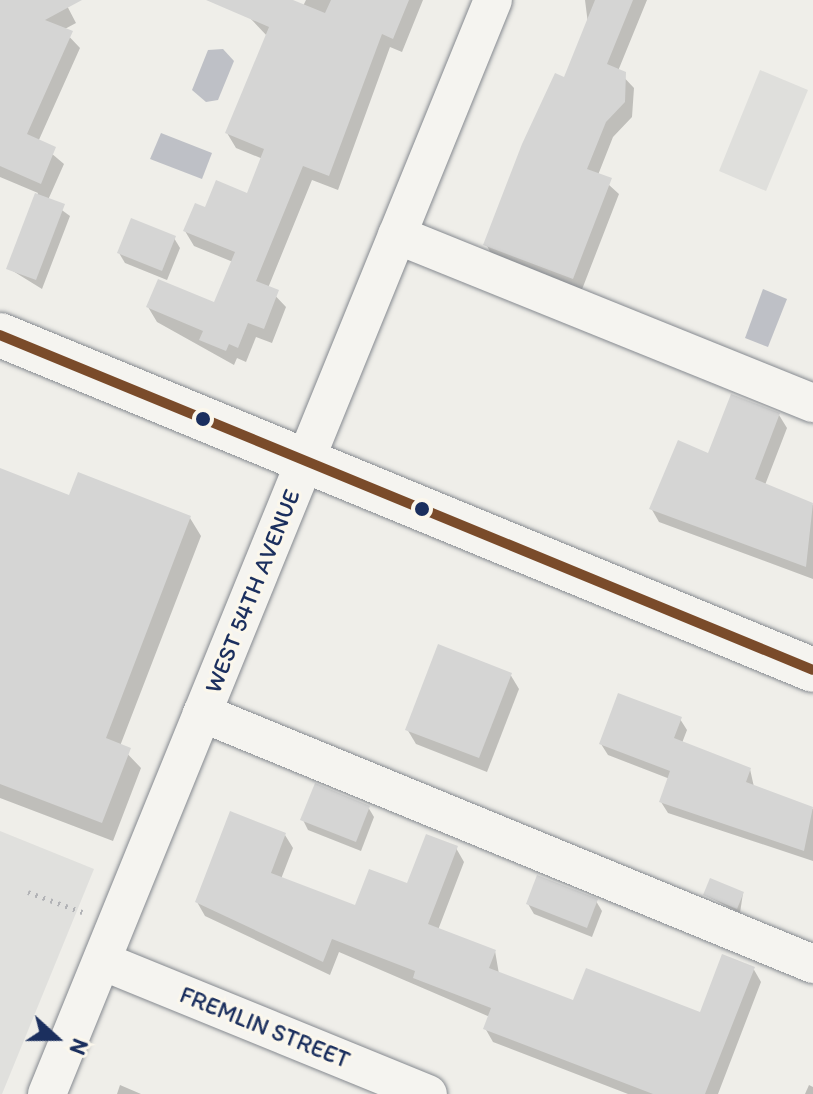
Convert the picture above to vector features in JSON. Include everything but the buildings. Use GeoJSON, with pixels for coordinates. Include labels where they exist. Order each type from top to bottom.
{"type":"FeatureCollection","features":[{"type":"Feature","properties":{"kind":"main road"},"geometry":{"type":"LineString","coordinates":[[0,335],[306,455],[813,670]]}},
{"type":"Feature","properties":{"kind":"street","name":"WEST 54TH AVENUE"},"geometry":{"type":"LineString","coordinates":[[47,1094],[493,0]]}},
{"type":"Feature","properties":{"kind":"street"},"geometry":{"type":"LineString","coordinates":[[397,235],[813,403]]}},
{"type":"Feature","properties":{"kind":"street"},"geometry":{"type":"LineString","coordinates":[[202,713],[813,964]]}},
{"type":"Feature","properties":{"kind":"street","name":"FREMLIN STREET"},"geometry":{"type":"LineString","coordinates":[[102,961],[428,1094]]}},
{"type":"Feature","properties":{"kind":"path"},"geometry":{"type":"LineString","coordinates":[[28,892],[82,912]]}},
{"type":"Feature","properties":{"kind":"shaded area"},"geometry":{"type":"Polygon","coordinates":[[[223,49],[234,61],[218,100],[206,102],[192,90],[208,50],[223,49]]]}},
{"type":"Feature","properties":{"kind":"shaded area"},"geometry":{"type":"Polygon","coordinates":[[[760,70],[808,90],[766,191],[719,171],[760,70]]]}},
{"type":"Feature","properties":{"kind":"shaded area"},"geometry":{"type":"Polygon","coordinates":[[[161,133],[212,153],[202,179],[150,159],[161,133]]]}},
{"type":"Feature","properties":{"kind":"shaded area"},"geometry":{"type":"Polygon","coordinates":[[[763,289],[787,299],[768,347],[745,338],[763,289]]]}},
{"type":"Feature","properties":{"kind":"shaded area"},"geometry":{"type":"Polygon","coordinates":[[[0,831],[94,869],[2,1094],[0,1094],[0,831]]]}},
{"type":"Feature","properties":{"kind":"transit line"},"geometry":{"type":"LineString","coordinates":[[0,335],[813,670]]}}]}
